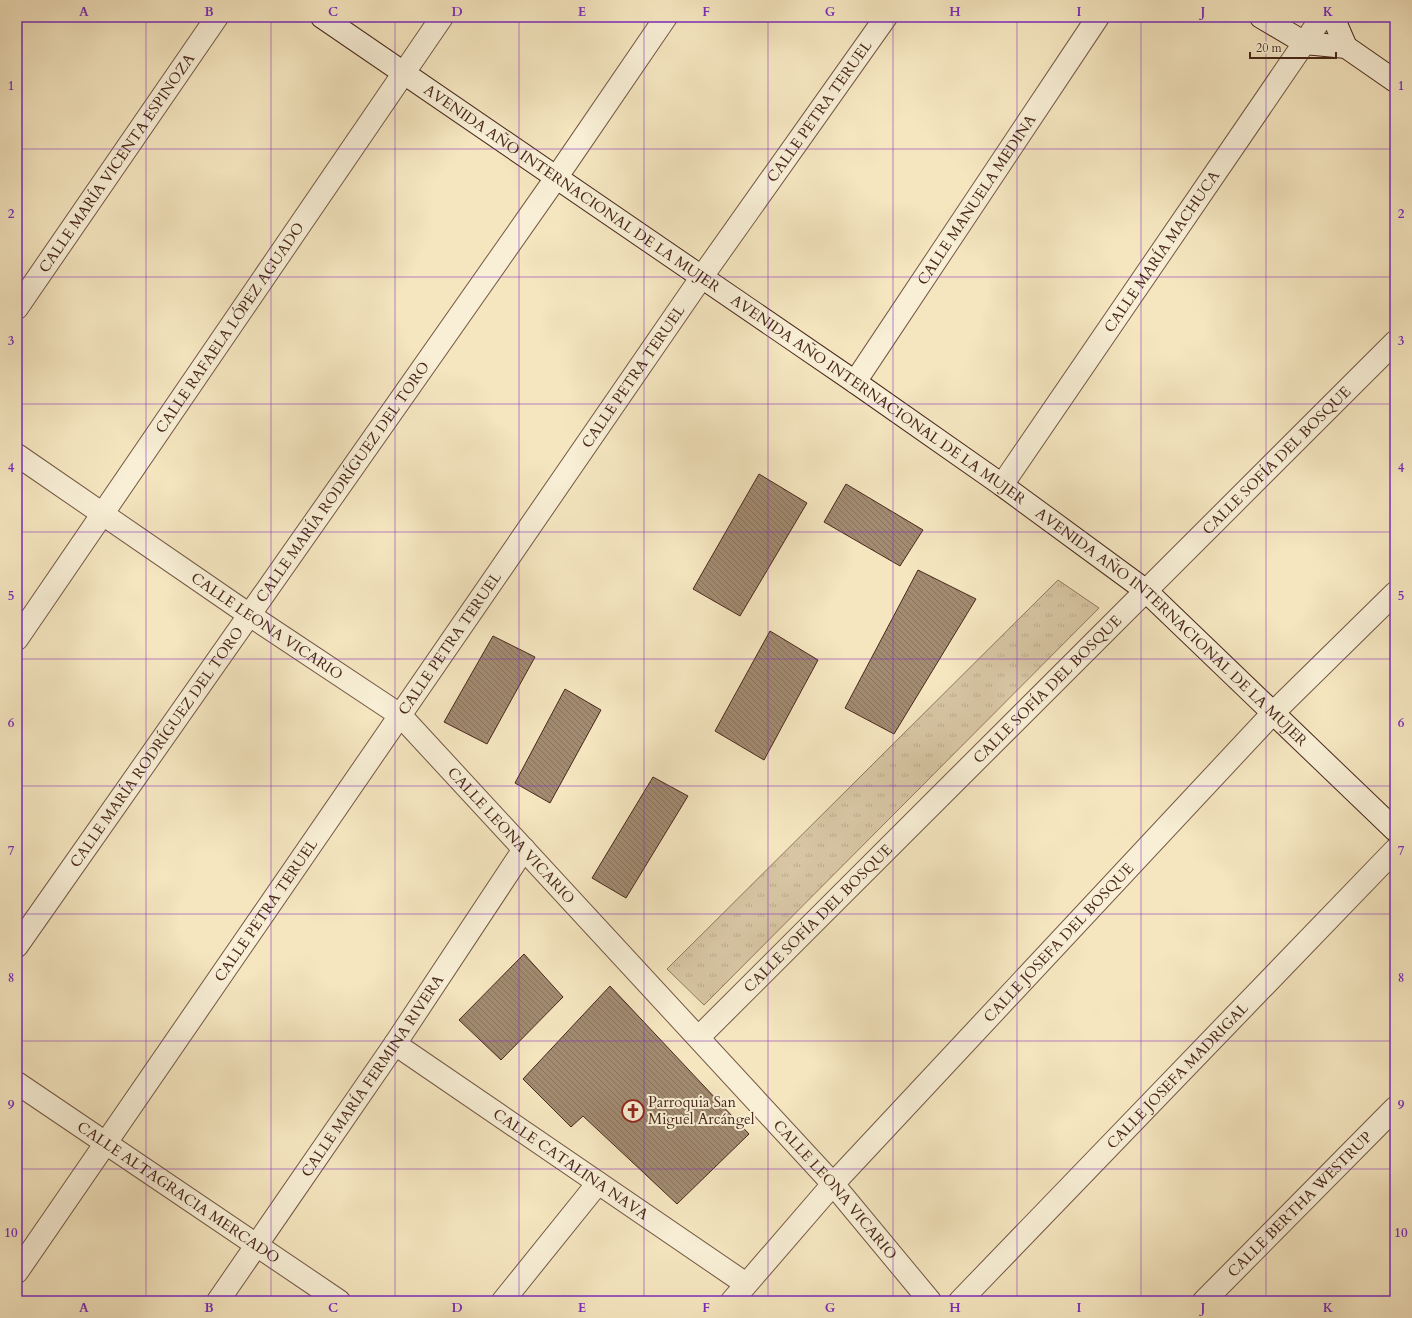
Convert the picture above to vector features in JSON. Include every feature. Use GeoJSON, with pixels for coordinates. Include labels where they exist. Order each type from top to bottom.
{"type":"FeatureCollection","features":[{"type":"Feature","properties":{"kind":"street","name":"CALLE MARÍA VICENTA ESPINOZA"},"geometry":{"type":"LineString","coordinates":[[17,308],[217,17]]}},
{"type":"Feature","properties":{"kind":"street","name":"AVENIDA AÑO INTERNACIONAL DE LA MUJER"},"geometry":{"type":"LineString","coordinates":[[322,17],[701,278],[855,382],[1002,485],[1145,590],[1395,830]]}},
{"type":"Feature","properties":{"kind":"street","name":"CALLE RAFAELA LÓPEZ AGUADO"},"geometry":{"type":"LineString","coordinates":[[17,639],[442,17]]}},
{"type":"Feature","properties":{"kind":"street","name":"CALLE MARÍA RODRÍGUEZ DEL TORO"},"geometry":{"type":"LineString","coordinates":[[17,946],[248,614],[556,178],[666,17]]}},
{"type":"Feature","properties":{"kind":"street","name":"CALLE PETRA TERUEL"},"geometry":{"type":"LineString","coordinates":[[17,1272],[701,278],[886,17]]}},
{"type":"Feature","properties":{"kind":"street","name":"CALLE MANUELA MEDINA"},"geometry":{"type":"LineString","coordinates":[[855,382],[1098,17]]}},
{"type":"Feature","properties":{"kind":"street","name":"CALLE MARÍA MACHUCA"},"geometry":{"type":"LineString","coordinates":[[1002,485],[1322,17]]}},
{"type":"Feature","properties":{"kind":"street"},"geometry":{"type":"LineString","coordinates":[[1333,17],[1346,47]]}},
{"type":"Feature","properties":{"kind":"street"},"geometry":{"type":"LineString","coordinates":[[1273,20],[1305,43],[1346,47],[1395,81]]}},
{"type":"Feature","properties":{"kind":"street","name":"CALLE SOFÍA DEL BOSQUE"},"geometry":{"type":"LineString","coordinates":[[699,1037],[1395,342]]}},
{"type":"Feature","properties":{"kind":"street","name":"CALLE LEONA VICARIO"},"geometry":{"type":"LineString","coordinates":[[17,455],[248,614],[400,715],[699,1037],[833,1184],[930,1301]]}},
{"type":"Feature","properties":{"kind":"street","name":"CALLE JOSEFA DEL BOSQUE"},"geometry":{"type":"LineString","coordinates":[[732,1301],[833,1184],[1273,713],[1395,592]]}},
{"type":"Feature","properties":{"kind":"street","name":"CALLE MARÍA FERMINA RIVERA"},"geometry":{"type":"LineString","coordinates":[[218,1301],[395,1044],[524,849]]}},
{"type":"Feature","properties":{"kind":"street","name":"CALLE JOSEFA MADRIGAL"},"geometry":{"type":"LineString","coordinates":[[960,1301],[1395,850]]}},
{"type":"Feature","properties":{"kind":"street","name":"CALLE CATALINA NAVA"},"geometry":{"type":"LineString","coordinates":[[395,1044],[746,1284]]}},
{"type":"Feature","properties":{"kind":"street","name":"CALLE ALTAGRACIA MERCADO"},"geometry":{"type":"LineString","coordinates":[[17,1083],[339,1301]]}},
{"type":"Feature","properties":{"kind":"street","name":"CALLE BERTHA WESTRUP"},"geometry":{"type":"LineString","coordinates":[[1204,1301],[1395,1108]]}},
{"type":"Feature","properties":{"kind":"street"},"geometry":{"type":"LineString","coordinates":[[503,1301],[598,1183]]}},
{"type":"Feature","properties":{"kind":"green space"},"geometry":{"type":"Polygon","coordinates":[[[1058,580],[1099,608],[704,1005],[667,969],[1058,580]]]}},
{"type":"Feature","properties":{"kind":"building"},"geometry":{"type":"Polygon","coordinates":[[[759,474],[807,503],[740,616],[693,589],[759,474]]]}},
{"type":"Feature","properties":{"kind":"building"},"geometry":{"type":"Polygon","coordinates":[[[846,484],[923,530],[900,566],[824,522],[846,484]]]}},
{"type":"Feature","properties":{"kind":"building"},"geometry":{"type":"Polygon","coordinates":[[[918,570],[976,599],[894,734],[845,708],[918,570]]]}},
{"type":"Feature","properties":{"kind":"building"},"geometry":{"type":"Polygon","coordinates":[[[770,631],[818,660],[764,760],[715,731],[770,631]]]}},
{"type":"Feature","properties":{"kind":"building"},"geometry":{"type":"Polygon","coordinates":[[[493,636],[535,657],[487,744],[444,722],[493,636]]]}},
{"type":"Feature","properties":{"kind":"building"},"geometry":{"type":"Polygon","coordinates":[[[565,689],[601,710],[550,803],[515,783],[565,689]]]}},
{"type":"Feature","properties":{"kind":"building"},"geometry":{"type":"Polygon","coordinates":[[[653,777],[688,796],[626,898],[592,878],[653,777]]]}},
{"type":"Feature","properties":{"kind":"building"},"geometry":{"type":"Polygon","coordinates":[[[524,954],[563,997],[501,1060],[459,1020],[524,954]]]}},
{"type":"Feature","properties":{"kind":"building"},"geometry":{"type":"Polygon","coordinates":[[[610,986],[749,1134],[677,1204],[583,1116],[571,1127],[523,1079],[610,986]]]}},
{"type":"Feature","properties":{"kind":"place","name":"Parroquia San Miguel Arcángel"},"geometry":{"type":"Point","coordinates":[633,1111]}}]}
